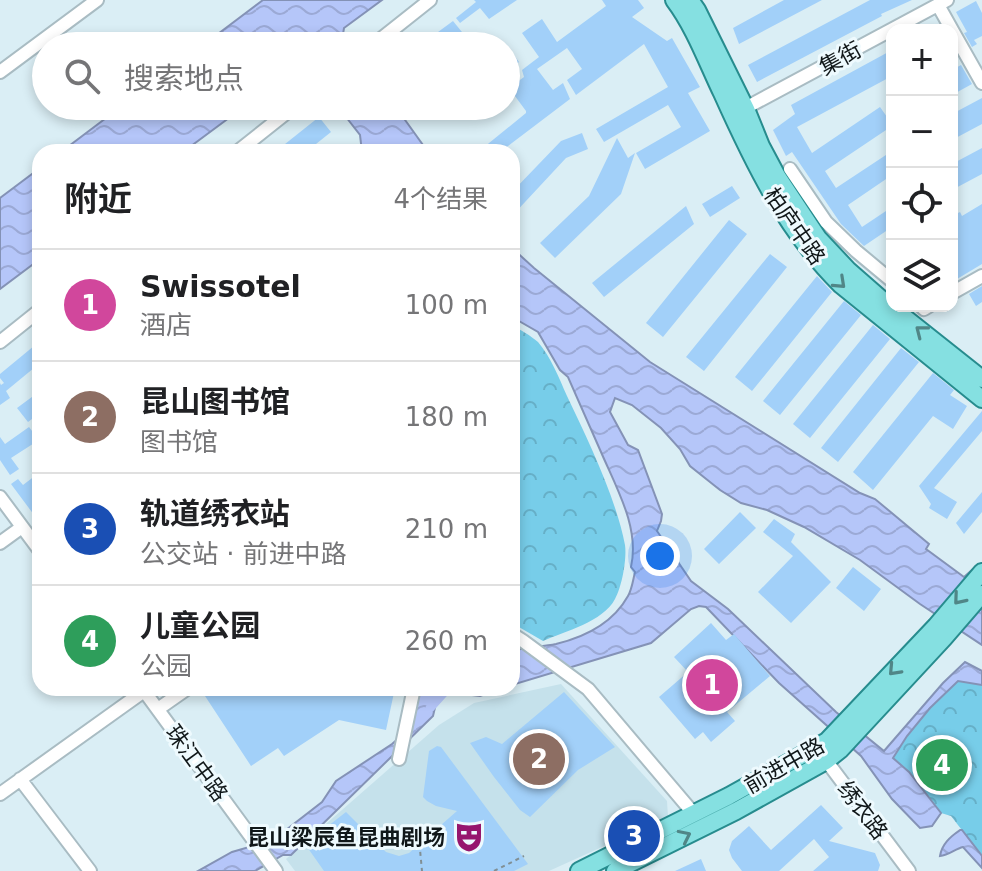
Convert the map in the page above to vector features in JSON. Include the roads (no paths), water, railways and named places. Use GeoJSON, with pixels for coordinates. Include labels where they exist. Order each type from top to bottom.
{"type":"FeatureCollection","features":[{"type":"Feature","properties":{"kind":"main road","name":"柏庐中路"},"geometry":{"type":"LineString","coordinates":[[674,0],[777,176],[818,238],[880,298],[982,379]]}},
{"type":"Feature","properties":{"kind":"main road","name":"柏庐中路"},"geometry":{"type":"LineString","coordinates":[[693,3],[739,112],[758,172],[824,268],[982,399]]}},
{"type":"Feature","properties":{"kind":"main road","name":"前进中路"},"geometry":{"type":"LineString","coordinates":[[940,632],[982,572]]}},
{"type":"Feature","properties":{"kind":"main road","name":"前进中路"},"geometry":{"type":"LineString","coordinates":[[615,871],[736,811],[828,750],[940,632],[982,594]]}},
{"type":"Feature","properties":{"kind":"main road","name":"前进中路"},"geometry":{"type":"LineString","coordinates":[[579,871],[828,750]]}},
{"type":"Feature","properties":{"kind":"street"},"geometry":{"type":"LineString","coordinates":[[54,32],[97,0]]}},
{"type":"Feature","properties":{"kind":"street"},"geometry":{"type":"LineString","coordinates":[[390,32],[430,0]]}},
{"type":"Feature","properties":{"kind":"street"},"geometry":{"type":"LineString","coordinates":[[942,3],[950,24]]}},
{"type":"Feature","properties":{"kind":"street","name":"集街"},"geometry":{"type":"LineString","coordinates":[[739,112],[942,3]]}},
{"type":"Feature","properties":{"kind":"street"},"geometry":{"type":"LineString","coordinates":[[958,41],[982,83]]}},
{"type":"Feature","properties":{"kind":"street"},"geometry":{"type":"LineString","coordinates":[[0,72],[32,48]]}},
{"type":"Feature","properties":{"kind":"street"},"geometry":{"type":"LineString","coordinates":[[247,144],[277,120]]}},
{"type":"Feature","properties":{"kind":"street"},"geometry":{"type":"LineString","coordinates":[[790,169],[826,222],[886,276]]}},
{"type":"Feature","properties":{"kind":"street"},"geometry":{"type":"LineString","coordinates":[[958,290],[982,276]]}},
{"type":"Feature","properties":{"kind":"street"},"geometry":{"type":"LineString","coordinates":[[0,342],[32,316]]}},
{"type":"Feature","properties":{"kind":"street"},"geometry":{"type":"LineString","coordinates":[[0,497],[32,540]]}},
{"type":"Feature","properties":{"kind":"street"},"geometry":{"type":"LineString","coordinates":[[0,543],[22,527]]}},
{"type":"Feature","properties":{"kind":"street"},"geometry":{"type":"LineString","coordinates":[[520,639],[588,689],[694,814]]}},
{"type":"Feature","properties":{"kind":"street"},"geometry":{"type":"LineString","coordinates":[[0,794],[133,696]]}},
{"type":"Feature","properties":{"kind":"street","name":"珠江中路"},"geometry":{"type":"LineString","coordinates":[[148,696],[274,868]]}},
{"type":"Feature","properties":{"kind":"street"},"geometry":{"type":"LineString","coordinates":[[158,709],[177,696]]}},
{"type":"Feature","properties":{"kind":"street"},"geometry":{"type":"LineString","coordinates":[[399,759],[412,696]]}},
{"type":"Feature","properties":{"kind":"street","name":"绣衣路"},"geometry":{"type":"LineString","coordinates":[[828,750],[909,871]]}},
{"type":"Feature","properties":{"kind":"street"},"geometry":{"type":"LineString","coordinates":[[20,779],[90,871]]}},
{"type":"Feature","properties":{"kind":"water"},"geometry":{"type":"Polygon","coordinates":[[[263,0],[382,0],[344,28],[343,32],[221,32],[263,0]]]}},
{"type":"Feature","properties":{"kind":"water"},"geometry":{"type":"Polygon","coordinates":[[[103,120],[226,120],[194,144],[72,144],[103,120]]]}},
{"type":"Feature","properties":{"kind":"water"},"geometry":{"type":"Polygon","coordinates":[[[348,120],[405,120],[422,144],[361,144],[360,135],[348,120]]]}},
{"type":"Feature","properties":{"kind":"water"},"geometry":{"type":"Polygon","coordinates":[[[32,174],[32,265],[0,289],[0,198],[32,174]]]}},
{"type":"Feature","properties":{"kind":"water"},"geometry":{"type":"Polygon","coordinates":[[[520,255],[650,362],[860,493],[875,499],[929,544],[926,549],[964,577],[973,569],[982,575],[982,645],[860,560],[804,527],[767,510],[741,503],[720,490],[690,466],[661,428],[632,405],[615,398],[610,412],[628,445],[638,450],[662,514],[657,531],[691,581],[728,609],[836,712],[884,751],[965,662],[982,671],[982,685],[958,681],[930,708],[893,758],[909,772],[941,813],[932,826],[920,828],[892,799],[861,756],[779,683],[706,607],[691,609],[651,643],[520,683],[520,650],[567,641],[597,628],[622,606],[635,572],[631,567],[632,538],[625,508],[568,377],[560,370],[538,332],[520,322],[520,255]]]}},
{"type":"Feature","properties":{"kind":"water"},"geometry":{"type":"Polygon","coordinates":[[[415,696],[438,696],[433,716],[291,855],[283,855],[255,871],[198,871],[232,852],[273,840],[322,802],[336,781],[407,731],[415,696]]]}},
{"type":"Feature","properties":{"kind":"water"},"geometry":{"type":"Polygon","coordinates":[[[960,830],[982,856],[982,868],[963,847],[940,856],[947,841],[960,830]]]}},
{"type":"Feature","properties":{"kind":"waterway"},"geometry":{"type":"LineString","coordinates":[[430,708],[441,696]]}},
{"type":"Feature","properties":{"kind":"place","name":"Swissotel"},"geometry":{"type":"Point","coordinates":[712,685]}},
{"type":"Feature","properties":{"kind":"place","name":"昆山图书馆"},"geometry":{"type":"Point","coordinates":[539,759]}},
{"type":"Feature","properties":{"kind":"place","name":"儿童公园"},"geometry":{"type":"Point","coordinates":[942,765]}},
{"type":"Feature","properties":{"kind":"place","name":"轨道绣衣站"},"geometry":{"type":"Point","coordinates":[634,836]}},
{"type":"Feature","properties":{"kind":"place","name":"昆山梁辰鱼昆曲剧场"},"geometry":{"type":"Point","coordinates":[469,837]}}]}
